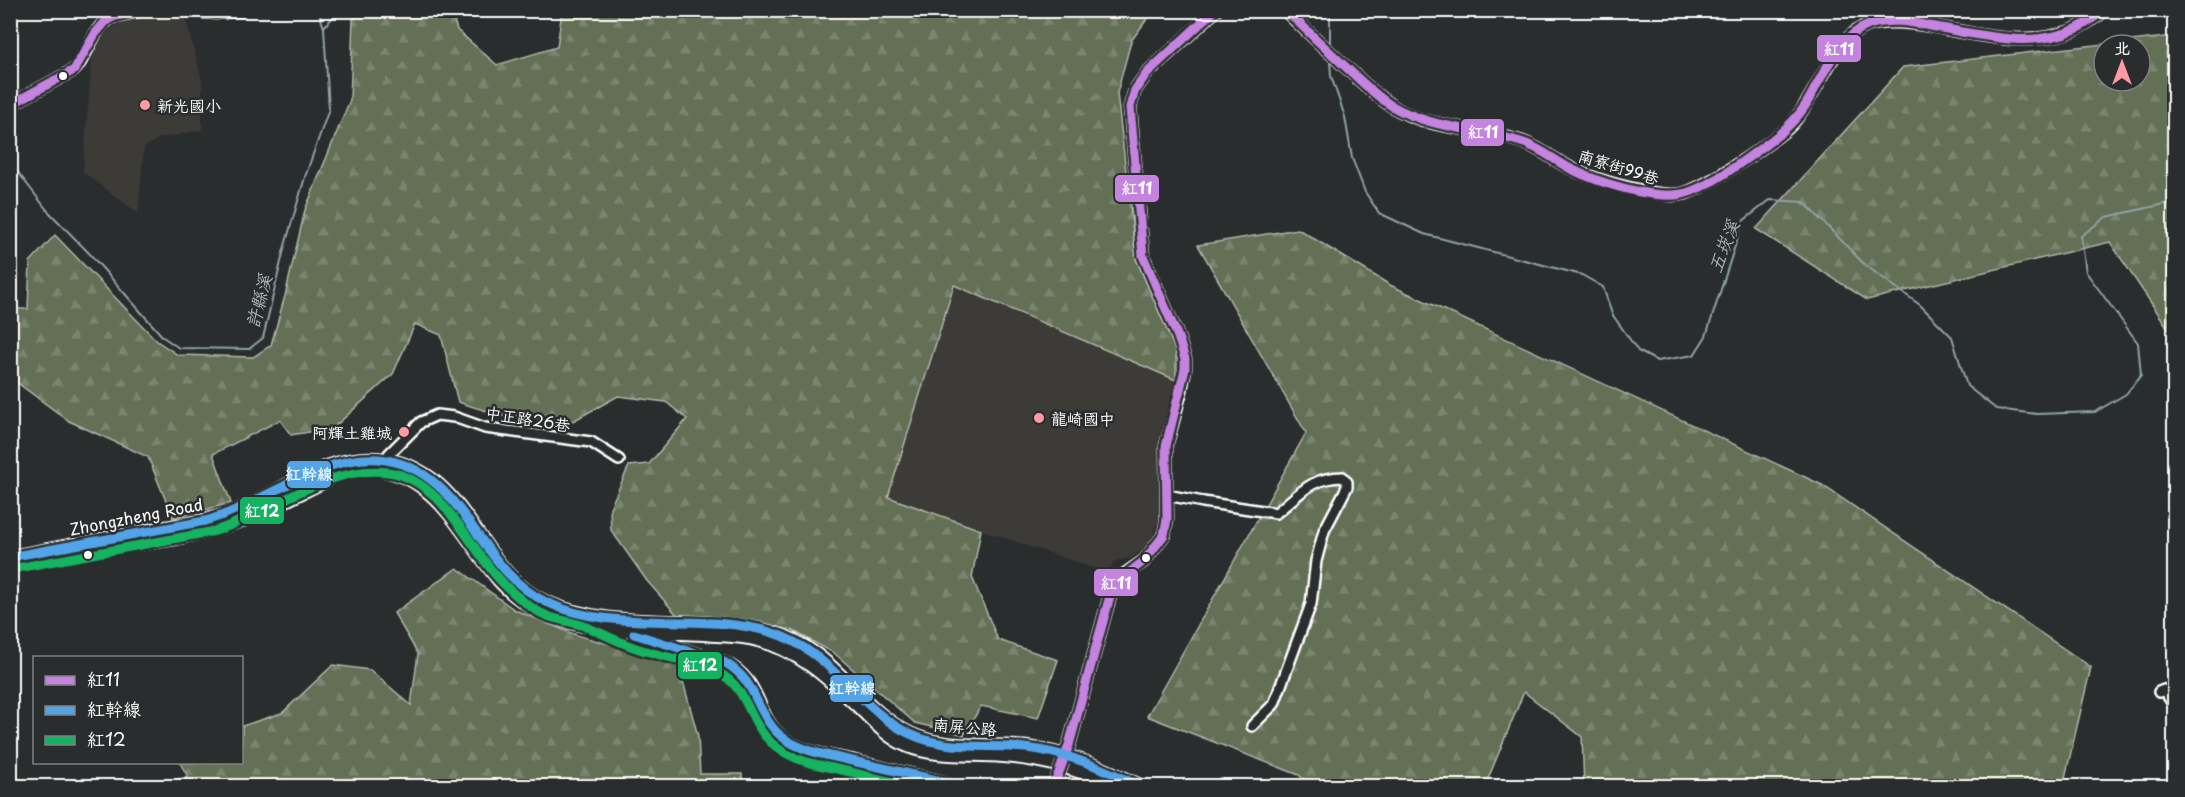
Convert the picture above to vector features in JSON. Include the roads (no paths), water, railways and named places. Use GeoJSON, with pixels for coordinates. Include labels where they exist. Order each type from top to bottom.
{"type":"FeatureCollection","features":[{"type":"Feature","properties":{"kind":"main road","name":"Zhongzheng Road"},"geometry":{"type":"LineString","coordinates":[[10,557],[213,519],[250,506],[334,464],[369,458],[413,480],[435,496],[499,580],[526,602],[557,618],[617,628]]}},
{"type":"Feature","properties":{"kind":"main road","name":"Zhongzheng Road"},"geometry":{"type":"LineString","coordinates":[[10,564],[211,530],[256,515],[340,473],[385,465],[418,470],[439,484],[460,507],[498,561],[519,584],[541,600],[590,615]]}},
{"type":"Feature","properties":{"kind":"main road","name":"南屏公路"},"geometry":{"type":"LineString","coordinates":[[590,615],[742,627],[782,635],[823,659],[887,720],[911,735],[937,742],[1042,750],[1061,754],[1083,768]]}},
{"type":"Feature","properties":{"kind":"main road","name":"南屏公路"},"geometry":{"type":"LineString","coordinates":[[617,628],[755,639],[787,650],[815,667],[881,729],[906,745],[935,753],[1003,756],[1083,768]]}},
{"type":"Feature","properties":{"kind":"main road"},"geometry":{"type":"LineString","coordinates":[[1083,768],[1116,786]]}},
{"type":"Feature","properties":{"kind":"main road"},"geometry":{"type":"LineString","coordinates":[[1083,768],[1140,786]]}},
{"type":"Feature","properties":{"kind":"street"},"geometry":{"type":"LineString","coordinates":[[10,105],[74,70],[80,64],[92,39],[102,25],[113,17],[141,10]]}},
{"type":"Feature","properties":{"kind":"street"},"geometry":{"type":"LineString","coordinates":[[180,10],[216,13],[241,10]]}},
{"type":"Feature","properties":{"kind":"street"},"geometry":{"type":"LineString","coordinates":[[1055,784],[1069,745],[1113,585],[1144,561],[1164,535],[1167,519],[1166,446],[1181,391],[1185,359],[1172,320],[1143,256],[1130,107],[1134,90],[1146,73],[1216,10]]}},
{"type":"Feature","properties":{"kind":"street","name":"南寮街99巷"},"geometry":{"type":"LineString","coordinates":[[1285,10],[1390,106],[1414,117],[1525,143],[1576,171],[1593,177],[1652,193],[1672,195],[1696,189],[1771,142],[1792,125],[1836,55],[1860,29],[1875,23],[1916,23],[1993,38],[2045,37],[2069,32],[2105,10]]}},
{"type":"Feature","properties":{"kind":"street","name":"中正路26巷"},"geometry":{"type":"LineString","coordinates":[[385,465],[388,453],[421,422],[437,415],[454,417],[485,428],[591,442],[619,460]]}},
{"type":"Feature","properties":{"kind":"street"},"geometry":{"type":"LineString","coordinates":[[1167,495],[1276,513],[1311,484],[1325,477],[1343,477],[1347,482],[1347,487],[1324,531],[1316,561],[1311,604],[1274,704],[1252,726]]}},
{"type":"Feature","properties":{"kind":"street"},"geometry":{"type":"LineString","coordinates":[[590,615],[617,628],[724,662],[736,668],[752,686],[775,730],[804,749],[941,781],[951,786]]}},
{"type":"Feature","properties":{"kind":"street"},"geometry":{"type":"LineString","coordinates":[[2159,692],[2164,690],[2175,705]]}},
{"type":"Feature","properties":{"kind":"waterway","name":"許縣溪"},"geometry":{"type":"LineString","coordinates":[[10,162],[47,210],[89,253],[163,337],[179,348],[249,349],[263,338],[284,249],[305,177],[329,109],[324,28],[318,10]]}},
{"type":"Feature","properties":{"kind":"waterway"},"geometry":{"type":"LineString","coordinates":[[324,27],[335,15],[354,10]]}},
{"type":"Feature","properties":{"kind":"waterway","name":"五崁溪"},"geometry":{"type":"LineString","coordinates":[[1330,10],[1330,48]]}},
{"type":"Feature","properties":{"kind":"waterway","name":"五崁溪"},"geometry":{"type":"LineString","coordinates":[[1330,60],[1331,76],[1345,117],[1352,158],[1365,192],[1379,213],[1424,234],[1582,275],[1603,287],[1612,314],[1638,351],[1657,361],[1694,355],[1706,336],[1743,221],[1770,200],[1804,202],[1865,265],[1920,305],[1952,337],[1967,386],[1996,409],[2037,414],[2095,412],[2126,394],[2141,375],[2138,343],[2086,272],[2081,236],[2106,217],[2174,202]]}},
{"type":"Feature","properties":{"kind":"place","name":"新光國小"},"geometry":{"type":"Point","coordinates":[145,105]}},
{"type":"Feature","properties":{"kind":"place","name":"龍崎國中"},"geometry":{"type":"Point","coordinates":[1039,418]}},
{"type":"Feature","properties":{"kind":"place","name":"阿輝土雞城"},"geometry":{"type":"Point","coordinates":[404,432]}}]}
